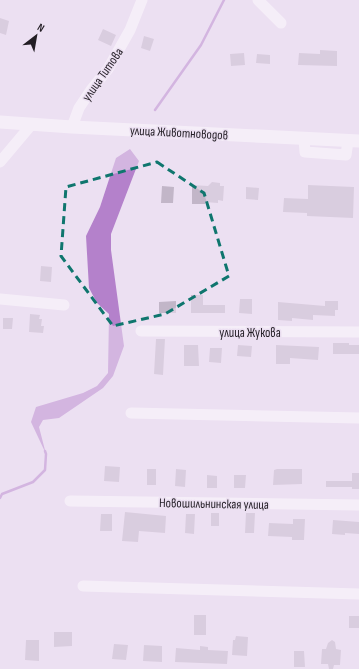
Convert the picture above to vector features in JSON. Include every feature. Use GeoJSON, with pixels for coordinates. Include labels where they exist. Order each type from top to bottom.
{"type":"FeatureCollection","features":[{"type":"Feature","properties":{"kind":"main road","name":"улица Животноводов"},"geometry":{"type":"LineString","coordinates":[[0,122],[354,141]]}},
{"type":"Feature","properties":{"kind":"street","name":"улица Титова"},"geometry":{"type":"LineString","coordinates":[[72,127],[79,108],[108,69],[130,30],[142,0]]}},
{"type":"Feature","properties":{"kind":"street"},"geometry":{"type":"LineString","coordinates":[[258,0],[281,23]]}},
{"type":"Feature","properties":{"kind":"street"},"geometry":{"type":"LineString","coordinates":[[0,162],[32,124]]}},
{"type":"Feature","properties":{"kind":"street"},"geometry":{"type":"LineString","coordinates":[[0,299],[64,305]]}},
{"type":"Feature","properties":{"kind":"street","name":"улица Жукова"},"geometry":{"type":"LineString","coordinates":[[142,331],[359,332]]}},
{"type":"Feature","properties":{"kind":"street"},"geometry":{"type":"LineString","coordinates":[[131,412],[359,418]]}},
{"type":"Feature","properties":{"kind":"street","name":"Новошильнинская улица"},"geometry":{"type":"LineString","coordinates":[[70,501],[359,505]]}},
{"type":"Feature","properties":{"kind":"street"},"geometry":{"type":"LineString","coordinates":[[83,586],[359,594]]}},
{"type":"Feature","properties":{"kind":"highlighted area"},"geometry":{"type":"Polygon","coordinates":[[[157,162],[204,193],[229,276],[165,314],[113,326],[61,256],[66,187],[157,162]]]}},
{"type":"Feature","properties":{"kind":"shaded area"},"geometry":{"type":"Polygon","coordinates":[[[130,149],[139,161],[111,234],[111,250],[124,346],[113,376],[103,388],[59,418],[43,420],[39,427],[46,454],[31,422],[36,407],[83,393],[97,386],[108,373],[109,314],[97,303],[89,288],[86,236],[100,207],[116,158],[130,149]]]}},
{"type":"Feature","properties":{"kind":"building"},"geometry":{"type":"Polygon","coordinates":[[[0,18],[9,21],[6,35],[0,33],[0,18]]]}},
{"type":"Feature","properties":{"kind":"building"},"geometry":{"type":"Polygon","coordinates":[[[103,29],[116,35],[111,46],[98,40],[103,29]]]}},
{"type":"Feature","properties":{"kind":"building"},"geometry":{"type":"Polygon","coordinates":[[[144,36],[154,39],[150,51],[141,48],[144,36]]]}},
{"type":"Feature","properties":{"kind":"building"},"geometry":{"type":"Polygon","coordinates":[[[320,50],[337,51],[337,66],[298,65],[299,53],[320,54],[320,50]]]}},
{"type":"Feature","properties":{"kind":"building"},"geometry":{"type":"Polygon","coordinates":[[[244,53],[245,65],[231,66],[230,54],[244,53]]]}},
{"type":"Feature","properties":{"kind":"building"},"geometry":{"type":"Polygon","coordinates":[[[257,54],[270,55],[270,64],[256,63],[257,54]]]}},
{"type":"Feature","properties":{"kind":"building"},"geometry":{"type":"Polygon","coordinates":[[[212,182],[220,183],[220,186],[224,186],[223,201],[218,200],[218,203],[205,202],[205,204],[192,204],[192,185],[208,186],[212,182]]]}},
{"type":"Feature","properties":{"kind":"building"},"geometry":{"type":"Polygon","coordinates":[[[308,185],[354,187],[353,218],[307,216],[307,213],[283,212],[284,198],[308,199],[308,185]]]}},
{"type":"Feature","properties":{"kind":"building"},"geometry":{"type":"Polygon","coordinates":[[[162,186],[174,187],[173,203],[161,203],[162,186]]]}},
{"type":"Feature","properties":{"kind":"building"},"geometry":{"type":"Polygon","coordinates":[[[246,187],[259,188],[258,200],[246,199],[246,187]]]}},
{"type":"Feature","properties":{"kind":"building"},"geometry":{"type":"Polygon","coordinates":[[[41,266],[52,267],[51,282],[40,281],[41,266]]]}},
{"type":"Feature","properties":{"kind":"building"},"geometry":{"type":"Polygon","coordinates":[[[191,295],[203,295],[203,305],[225,305],[225,313],[191,313],[191,295]]]}},
{"type":"Feature","properties":{"kind":"building"},"geometry":{"type":"Polygon","coordinates":[[[240,299],[252,299],[252,314],[239,313],[240,299]]]}},
{"type":"Feature","properties":{"kind":"building"},"geometry":{"type":"Polygon","coordinates":[[[176,301],[176,313],[159,313],[159,302],[176,301]]]}},
{"type":"Feature","properties":{"kind":"building"},"geometry":{"type":"Polygon","coordinates":[[[325,301],[338,301],[338,310],[335,310],[335,316],[313,315],[313,320],[292,318],[292,321],[278,320],[278,302],[325,306],[325,301]]]}},
{"type":"Feature","properties":{"kind":"building"},"geometry":{"type":"Polygon","coordinates":[[[30,314],[40,315],[39,319],[42,319],[41,326],[44,326],[43,333],[29,332],[30,314]]]}},
{"type":"Feature","properties":{"kind":"building"},"geometry":{"type":"Polygon","coordinates":[[[3,318],[13,318],[12,329],[3,329],[3,318]]]}},
{"type":"Feature","properties":{"kind":"building"},"geometry":{"type":"Polygon","coordinates":[[[156,339],[165,339],[163,375],[154,374],[156,339]]]}},
{"type":"Feature","properties":{"kind":"building"},"geometry":{"type":"Polygon","coordinates":[[[333,343],[349,343],[349,345],[359,345],[359,354],[333,354],[333,343]]]}},
{"type":"Feature","properties":{"kind":"building"},"geometry":{"type":"Polygon","coordinates":[[[184,345],[198,345],[199,366],[184,366],[184,345]]]}},
{"type":"Feature","properties":{"kind":"building"},"geometry":{"type":"Polygon","coordinates":[[[238,345],[252,346],[251,357],[237,356],[238,345]]]}},
{"type":"Feature","properties":{"kind":"building"},"geometry":{"type":"Polygon","coordinates":[[[276,345],[319,347],[318,360],[290,358],[290,364],[276,364],[276,345]]]}},
{"type":"Feature","properties":{"kind":"building"},"geometry":{"type":"Polygon","coordinates":[[[210,348],[222,348],[221,363],[209,362],[210,348]]]}},
{"type":"Feature","properties":{"kind":"building"},"geometry":{"type":"Polygon","coordinates":[[[105,466],[120,467],[119,482],[104,481],[105,466]]]}},
{"type":"Feature","properties":{"kind":"building"},"geometry":{"type":"Polygon","coordinates":[[[147,469],[156,469],[156,485],[147,485],[147,469]]]}},
{"type":"Feature","properties":{"kind":"building"},"geometry":{"type":"Polygon","coordinates":[[[176,469],[186,470],[185,487],[175,486],[176,469]]]}},
{"type":"Feature","properties":{"kind":"building"},"geometry":{"type":"Polygon","coordinates":[[[302,469],[302,484],[273,485],[274,470],[302,469]]]}},
{"type":"Feature","properties":{"kind":"building"},"geometry":{"type":"Polygon","coordinates":[[[352,473],[359,473],[359,489],[352,489],[352,487],[326,487],[326,481],[352,481],[352,473]]]}},
{"type":"Feature","properties":{"kind":"building"},"geometry":{"type":"Polygon","coordinates":[[[207,475],[217,476],[217,488],[207,488],[207,475]]]}},
{"type":"Feature","properties":{"kind":"building"},"geometry":{"type":"Polygon","coordinates":[[[234,475],[246,475],[245,488],[234,488],[234,475]]]}},
{"type":"Feature","properties":{"kind":"building"},"geometry":{"type":"Polygon","coordinates":[[[125,512],[166,516],[165,533],[139,531],[138,542],[122,541],[125,512]]]}},
{"type":"Feature","properties":{"kind":"building"},"geometry":{"type":"Polygon","coordinates":[[[211,513],[219,513],[219,526],[211,526],[211,513]]]}},
{"type":"Feature","properties":{"kind":"building"},"geometry":{"type":"Polygon","coordinates":[[[246,513],[255,513],[254,533],[245,533],[246,513]]]}},
{"type":"Feature","properties":{"kind":"building"},"geometry":{"type":"Polygon","coordinates":[[[101,514],[112,514],[112,531],[100,531],[101,514]]]}},
{"type":"Feature","properties":{"kind":"building"},"geometry":{"type":"Polygon","coordinates":[[[186,514],[195,514],[194,534],[185,533],[186,514]]]}},
{"type":"Feature","properties":{"kind":"building"},"geometry":{"type":"Polygon","coordinates":[[[293,519],[305,519],[304,540],[292,540],[292,537],[268,536],[269,523],[293,524],[293,519]]]}},
{"type":"Feature","properties":{"kind":"building"},"geometry":{"type":"Polygon","coordinates":[[[333,520],[359,522],[359,534],[332,534],[333,520]]]}},
{"type":"Feature","properties":{"kind":"building"},"geometry":{"type":"Polygon","coordinates":[[[194,615],[206,615],[206,635],[194,635],[194,615]]]}},
{"type":"Feature","properties":{"kind":"building"},"geometry":{"type":"Polygon","coordinates":[[[349,616],[359,616],[359,628],[349,628],[349,616]]]}},
{"type":"Feature","properties":{"kind":"building"},"geometry":{"type":"Polygon","coordinates":[[[54,632],[72,632],[72,646],[54,647],[54,632]]]}},
{"type":"Feature","properties":{"kind":"building"},"geometry":{"type":"Polygon","coordinates":[[[236,636],[248,637],[247,656],[232,655],[233,640],[235,640],[236,636]]]}},
{"type":"Feature","properties":{"kind":"building"},"geometry":{"type":"Polygon","coordinates":[[[26,640],[39,640],[39,661],[25,660],[26,640]]]}},
{"type":"Feature","properties":{"kind":"building"},"geometry":{"type":"Polygon","coordinates":[[[332,640],[335,642],[336,649],[341,650],[340,665],[334,665],[333,669],[329,669],[328,664],[321,664],[322,649],[326,649],[328,643],[332,640]]]}},
{"type":"Feature","properties":{"kind":"building"},"geometry":{"type":"Polygon","coordinates":[[[114,644],[128,645],[126,660],[112,659],[114,644]]]}},
{"type":"Feature","properties":{"kind":"building"},"geometry":{"type":"Polygon","coordinates":[[[144,645],[162,646],[162,662],[143,661],[144,645]]]}},
{"type":"Feature","properties":{"kind":"building"},"geometry":{"type":"Polygon","coordinates":[[[200,646],[208,647],[208,650],[228,651],[227,664],[175,662],[176,648],[200,650],[200,646]]]}},
{"type":"Feature","properties":{"kind":"building"},"geometry":{"type":"Polygon","coordinates":[[[294,651],[304,651],[305,667],[294,667],[294,651]]]}},
{"type":"Feature","properties":{"kind":"waterway"},"geometry":{"type":"LineString","coordinates":[[155,110],[201,45],[224,0]]}},
{"type":"Feature","properties":{"kind":"waterway"},"geometry":{"type":"LineString","coordinates":[[0,498],[2,494],[33,482],[45,470],[45,451]]}}]}
